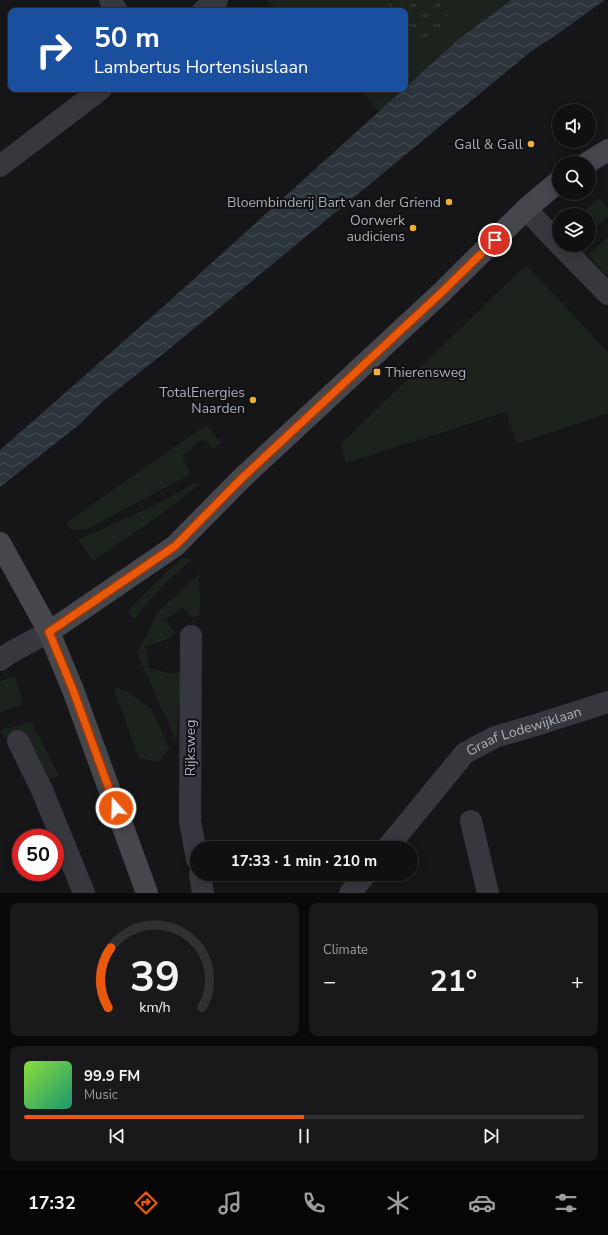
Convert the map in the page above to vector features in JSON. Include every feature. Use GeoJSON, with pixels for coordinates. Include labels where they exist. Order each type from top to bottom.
{"type":"FeatureCollection","features":[{"type":"Feature","properties":{"kind":"street"},"geometry":{"type":"LineString","coordinates":[[207,8],[217,0]]}},
{"type":"Feature","properties":{"kind":"street"},"geometry":{"type":"LineString","coordinates":[[0,166],[97,92]]}},
{"type":"Feature","properties":{"kind":"street"},"geometry":{"type":"LineString","coordinates":[[596,157],[608,150]]}},
{"type":"Feature","properties":{"kind":"street"},"geometry":{"type":"LineString","coordinates":[[0,660],[13,651],[49,632],[175,546],[242,478],[442,292],[526,209],[552,187]]}},
{"type":"Feature","properties":{"kind":"street"},"geometry":{"type":"LineString","coordinates":[[526,209],[552,236]]}},
{"type":"Feature","properties":{"kind":"street"},"geometry":{"type":"LineString","coordinates":[[568,252],[608,294]]}},
{"type":"Feature","properties":{"kind":"street"},"geometry":{"type":"LineString","coordinates":[[0,543],[49,632],[73,690],[147,893]]}},
{"type":"Feature","properties":{"kind":"street","name":"Rijksweg"},"geometry":{"type":"LineString","coordinates":[[191,636],[190,821],[194,841]]}},
{"type":"Feature","properties":{"kind":"street","name":"Graaf Lodewijklaan"},"geometry":{"type":"LineString","coordinates":[[393,841],[465,753],[496,737],[608,702]]}},
{"type":"Feature","properties":{"kind":"street"},"geometry":{"type":"LineString","coordinates":[[18,741],[42,790],[84,893]]}},
{"type":"Feature","properties":{"kind":"street"},"geometry":{"type":"LineString","coordinates":[[471,822],[488,893]]}},
{"type":"Feature","properties":{"kind":"street"},"geometry":{"type":"LineString","coordinates":[[201,881],[203,893]]}},
{"type":"Feature","properties":{"kind":"street"},"geometry":{"type":"LineString","coordinates":[[350,893],[360,881]]}},
{"type":"Feature","properties":{"kind":"green space"},"geometry":{"type":"Polygon","coordinates":[[[265,0],[511,0],[459,39],[408,88],[408,8],[275,8],[265,0]]]}},
{"type":"Feature","properties":{"kind":"green space"},"geometry":{"type":"Polygon","coordinates":[[[386,0],[438,0],[456,26],[421,50],[408,32],[408,8],[391,8],[386,0]]]}},
{"type":"Feature","properties":{"kind":"green space"},"geometry":{"type":"Polygon","coordinates":[[[363,92],[404,92],[381,114],[363,92]]]}},
{"type":"Feature","properties":{"kind":"green space"},"geometry":{"type":"Polygon","coordinates":[[[600,198],[608,208],[608,216],[596,226],[596,208],[588,208],[600,198]]]}},
{"type":"Feature","properties":{"kind":"green space"},"geometry":{"type":"Polygon","coordinates":[[[608,237],[608,277],[588,255],[591,252],[596,252],[596,248],[608,237]]]}},
{"type":"Feature","properties":{"kind":"green space"},"geometry":{"type":"Polygon","coordinates":[[[526,265],[608,352],[608,413],[517,444],[506,412],[346,463],[341,444],[526,265]]]}},
{"type":"Feature","properties":{"kind":"green space"},"geometry":{"type":"Polygon","coordinates":[[[206,425],[221,443],[213,449],[204,438],[182,456],[191,474],[87,529],[71,530],[67,522],[206,425]]]}},
{"type":"Feature","properties":{"kind":"green space"},"geometry":{"type":"Polygon","coordinates":[[[195,483],[200,484],[160,515],[93,561],[78,540],[155,505],[195,483]]]}},
{"type":"Feature","properties":{"kind":"green space"},"geometry":{"type":"Polygon","coordinates":[[[181,558],[192,559],[165,583],[134,619],[128,611],[181,558]]]}},
{"type":"Feature","properties":{"kind":"green space"},"geometry":{"type":"Polygon","coordinates":[[[199,574],[200,615],[191,618],[182,607],[166,620],[175,634],[161,642],[145,646],[149,668],[167,673],[182,672],[176,741],[137,653],[157,613],[199,574]]]}},
{"type":"Feature","properties":{"kind":"green space"},"geometry":{"type":"Polygon","coordinates":[[[11,676],[15,678],[23,702],[21,705],[0,712],[0,682],[11,676]]]}},
{"type":"Feature","properties":{"kind":"green space"},"geometry":{"type":"Polygon","coordinates":[[[113,687],[127,691],[152,709],[169,748],[159,762],[139,758],[113,687]]]}},
{"type":"Feature","properties":{"kind":"green space"},"geometry":{"type":"Polygon","coordinates":[[[31,721],[59,776],[48,779],[21,733],[4,737],[0,730],[31,721]]]}},
{"type":"Feature","properties":{"kind":"water"},"geometry":{"type":"Polygon","coordinates":[[[511,0],[605,0],[534,49],[168,350],[102,402],[80,424],[0,487],[0,450],[174,297],[400,92],[408,92],[408,85],[459,39],[511,0]]]}},
{"type":"Feature","properties":{"kind":"place","name":"Gall & Gall"},"geometry":{"type":"Point","coordinates":[531,144]}},
{"type":"Feature","properties":{"kind":"place","name":"Bloembinderij Bart van der Griend"},"geometry":{"type":"Point","coordinates":[449,202]}},
{"type":"Feature","properties":{"kind":"place","name":"Oorwerk audiciens"},"geometry":{"type":"Point","coordinates":[413,228]}},
{"type":"Feature","properties":{"kind":"place","name":"Thierensweg"},"geometry":{"type":"Point","coordinates":[377,372]}},
{"type":"Feature","properties":{"kind":"place","name":"TotalEnergies Naarden"},"geometry":{"type":"Point","coordinates":[253,400]}},
{"type":"Feature","properties":{"kind":"route"},"geometry":{"type":"LineString","coordinates":[[116,808],[73,690],[49,632],[175,546],[242,478],[442,292],[495,240]]}}]}
